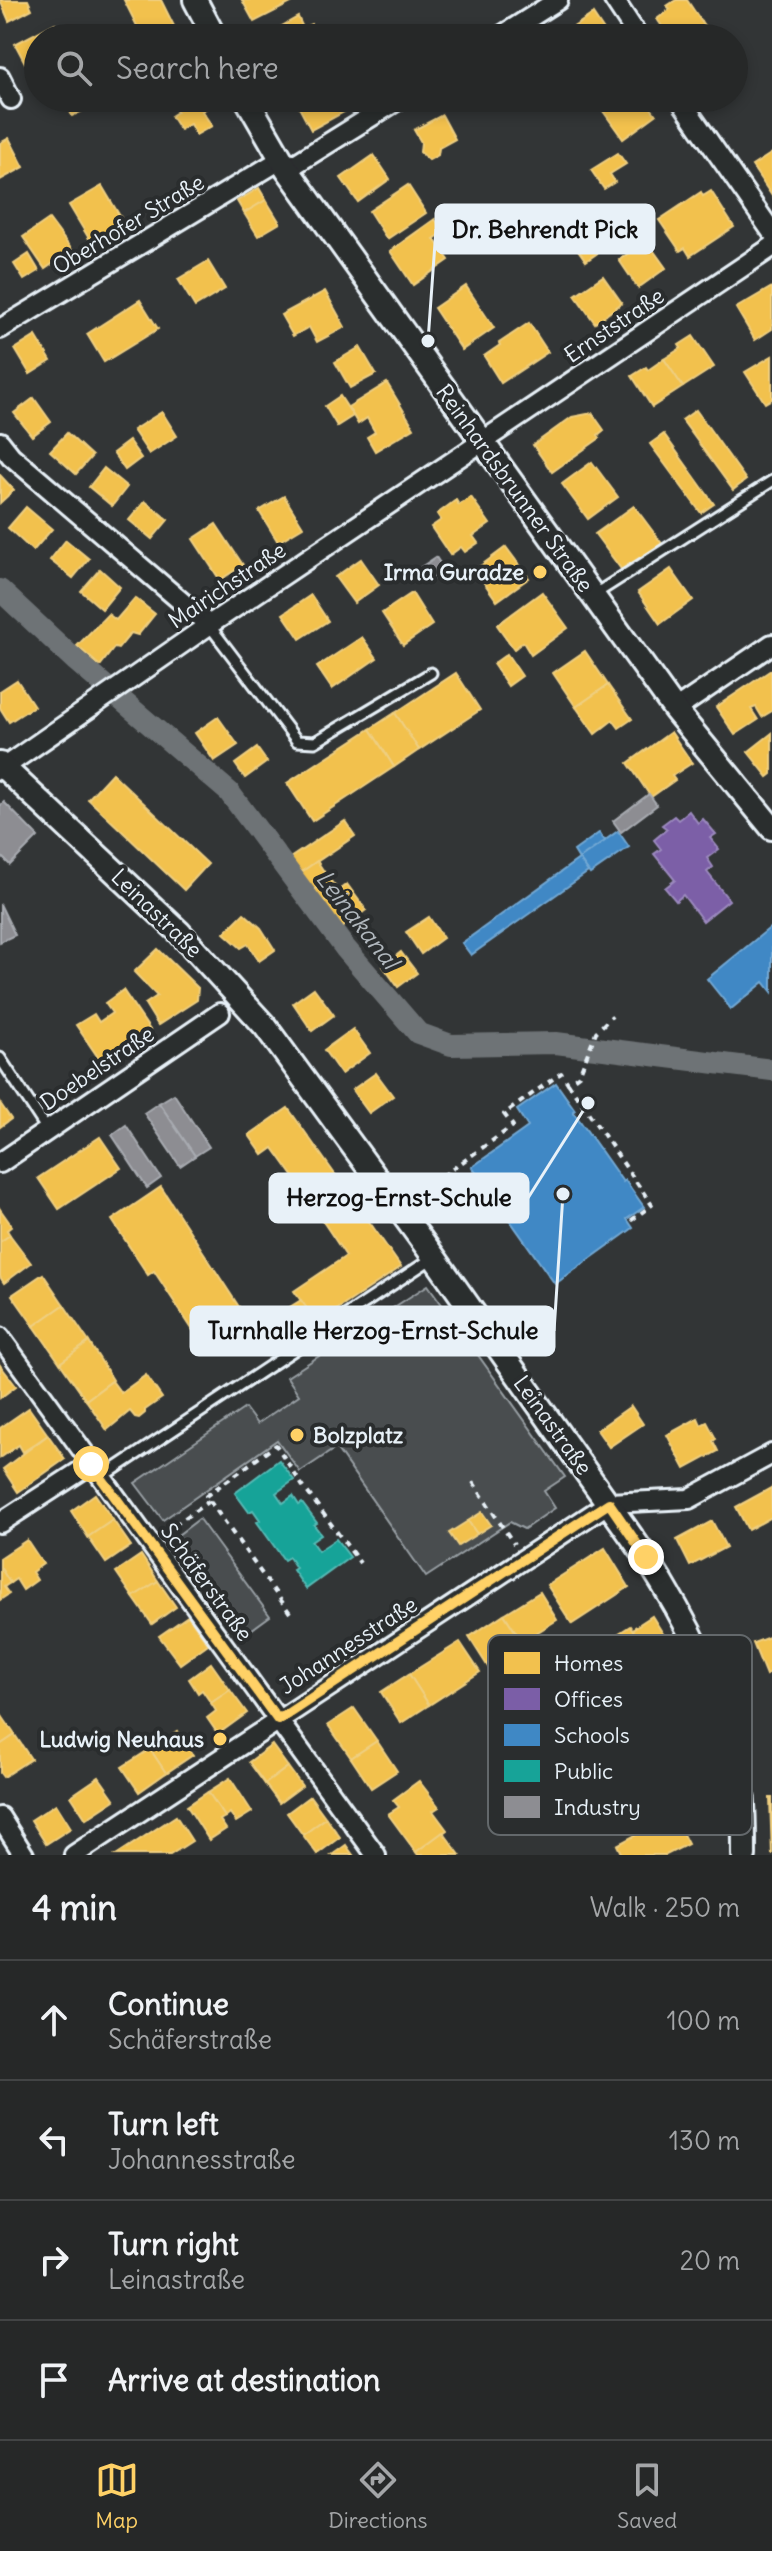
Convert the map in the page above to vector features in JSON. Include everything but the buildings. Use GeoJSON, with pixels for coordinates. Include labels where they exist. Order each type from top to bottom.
{"type":"FeatureCollection","features":[{"type":"Feature","properties":{"kind":"street"},"geometry":{"type":"LineString","coordinates":[[195,0],[208,24]]}},
{"type":"Feature","properties":{"kind":"street"},"geometry":{"type":"LineString","coordinates":[[520,24],[558,0]]}},
{"type":"Feature","properties":{"kind":"street"},"geometry":{"type":"LineString","coordinates":[[614,0],[630,24]]}},
{"type":"Feature","properties":{"kind":"street"},"geometry":{"type":"LineString","coordinates":[[0,77],[11,99]]}},
{"type":"Feature","properties":{"kind":"street","name":"Reinhardsbrunner Straße"},"geometry":{"type":"LineString","coordinates":[[254,112],[284,164],[592,596],[675,710],[772,828]]}},
{"type":"Feature","properties":{"kind":"street","name":"Oberhofer Straße"},"geometry":{"type":"LineString","coordinates":[[0,329],[376,112]]}},
{"type":"Feature","properties":{"kind":"street"},"geometry":{"type":"LineString","coordinates":[[689,112],[772,232]]}},
{"type":"Feature","properties":{"kind":"street","name":"Ernststraße"},"geometry":{"type":"LineString","coordinates":[[483,443],[772,247]]}},
{"type":"Feature","properties":{"kind":"street"},"geometry":{"type":"LineString","coordinates":[[0,442],[11,456],[209,625]]}},
{"type":"Feature","properties":{"kind":"street","name":"Mairichstraße"},"geometry":{"type":"LineString","coordinates":[[1,767],[483,443]]}},
{"type":"Feature","properties":{"kind":"street"},"geometry":{"type":"LineString","coordinates":[[675,710],[772,644]]}},
{"type":"Feature","properties":{"kind":"street","name":"Leinastraße"},"geometry":{"type":"LineString","coordinates":[[1,767],[179,932],[242,999],[291,1059],[609,1503],[668,1591],[691,1635]]}},
{"type":"Feature","properties":{"kind":"street","name":"Doebelstraße"},"geometry":{"type":"LineString","coordinates":[[0,1163],[220,1013]]}},
{"type":"Feature","properties":{"kind":"street","name":"Schäferstraße"},"geometry":{"type":"LineString","coordinates":[[0,1337],[376,1855]]}},
{"type":"Feature","properties":{"kind":"street"},"geometry":{"type":"LineString","coordinates":[[609,1503],[689,1499],[772,1454]]}},
{"type":"Feature","properties":{"kind":"street"},"geometry":{"type":"LineString","coordinates":[[0,1523],[96,1471]]}},
{"type":"Feature","properties":{"kind":"street","name":"Johannesstraße"},"geometry":{"type":"LineString","coordinates":[[74,1855],[609,1503]]}},
{"type":"Feature","properties":{"kind":"street"},"geometry":{"type":"LineString","coordinates":[[0,1817],[24,1855]]}},
{"type":"Feature","properties":{"kind":"street","name":"Leinastraße"},"geometry":{"type":"LineString","coordinates":[[743,1835],[744,1855]]}},
{"type":"Feature","properties":{"kind":"lane"},"geometry":{"type":"LineString","coordinates":[[592,596],[772,481]]}},
{"type":"Feature","properties":{"kind":"lane"},"geometry":{"type":"LineString","coordinates":[[209,625],[297,741],[315,742],[431,673]]}},
{"type":"Feature","properties":{"kind":"lane"},"geometry":{"type":"LineString","coordinates":[[0,1058],[48,1131]]}},
{"type":"Feature","properties":{"kind":"lane"},"geometry":{"type":"LineString","coordinates":[[96,1471],[434,1257]]}},
{"type":"Feature","properties":{"kind":"path"},"geometry":{"type":"LineString","coordinates":[[568,1083],[579,1075],[596,1032],[612,1016]]}},
{"type":"Feature","properties":{"kind":"path"},"geometry":{"type":"LineString","coordinates":[[399,1208],[513,1126],[504,1114],[561,1073],[652,1205],[629,1222]]}},
{"type":"Feature","properties":{"kind":"path"},"geometry":{"type":"LineString","coordinates":[[447,1173],[459,1190]]}},
{"type":"Feature","properties":{"kind":"path"},"geometry":{"type":"LineString","coordinates":[[290,1613],[206,1496],[276,1445],[360,1563]]}},
{"type":"Feature","properties":{"kind":"path"},"geometry":{"type":"LineString","coordinates":[[473,1482],[524,1559]]}},
{"type":"Feature","properties":{"kind":"path"},"geometry":{"type":"LineString","coordinates":[[149,1544],[209,1501]]}},
{"type":"Feature","properties":{"kind":"shaded area"},"geometry":{"type":"Polygon","coordinates":[[[428,1285],[565,1477],[544,1491],[555,1508],[524,1529],[510,1522],[426,1577],[336,1448],[300,1472],[277,1440],[163,1520],[135,1483],[245,1408],[257,1424],[299,1395],[287,1377],[428,1285]]]}},
{"type":"Feature","properties":{"kind":"shaded area"},"geometry":{"type":"Polygon","coordinates":[[[199,1519],[270,1616],[244,1635],[174,1538],[199,1519]]]}},
{"type":"Feature","properties":{"kind":"waterway","name":"Leinakanal"},"geometry":{"type":"LineString","coordinates":[[0,590],[76,661],[229,792],[345,948],[418,1033],[451,1045],[556,1043],[772,1070]]}},
{"type":"Feature","properties":{"kind":"place","name":"Dr. Behrendt Pick"},"geometry":{"type":"Point","coordinates":[428,341]}},
{"type":"Feature","properties":{"kind":"place","name":"Irma Guradze"},"geometry":{"type":"Point","coordinates":[540,572]}},
{"type":"Feature","properties":{"kind":"place","name":"Herzog-Ernst-Schule"},"geometry":{"type":"Point","coordinates":[588,1103]}},
{"type":"Feature","properties":{"kind":"place","name":"Turnhalle Herzog-Ernst-Schule"},"geometry":{"type":"Point","coordinates":[563,1194]}},
{"type":"Feature","properties":{"kind":"place","name":"Bolzplatz"},"geometry":{"type":"Point","coordinates":[297,1435]}},
{"type":"Feature","properties":{"kind":"place","name":"Ludwig Neuhaus"},"geometry":{"type":"Point","coordinates":[220,1739]}},
{"type":"Feature","properties":{"kind":"route"},"geometry":{"type":"LineString","coordinates":[[91,1464],[278,1720],[609,1503],[646,1557]]}}]}
